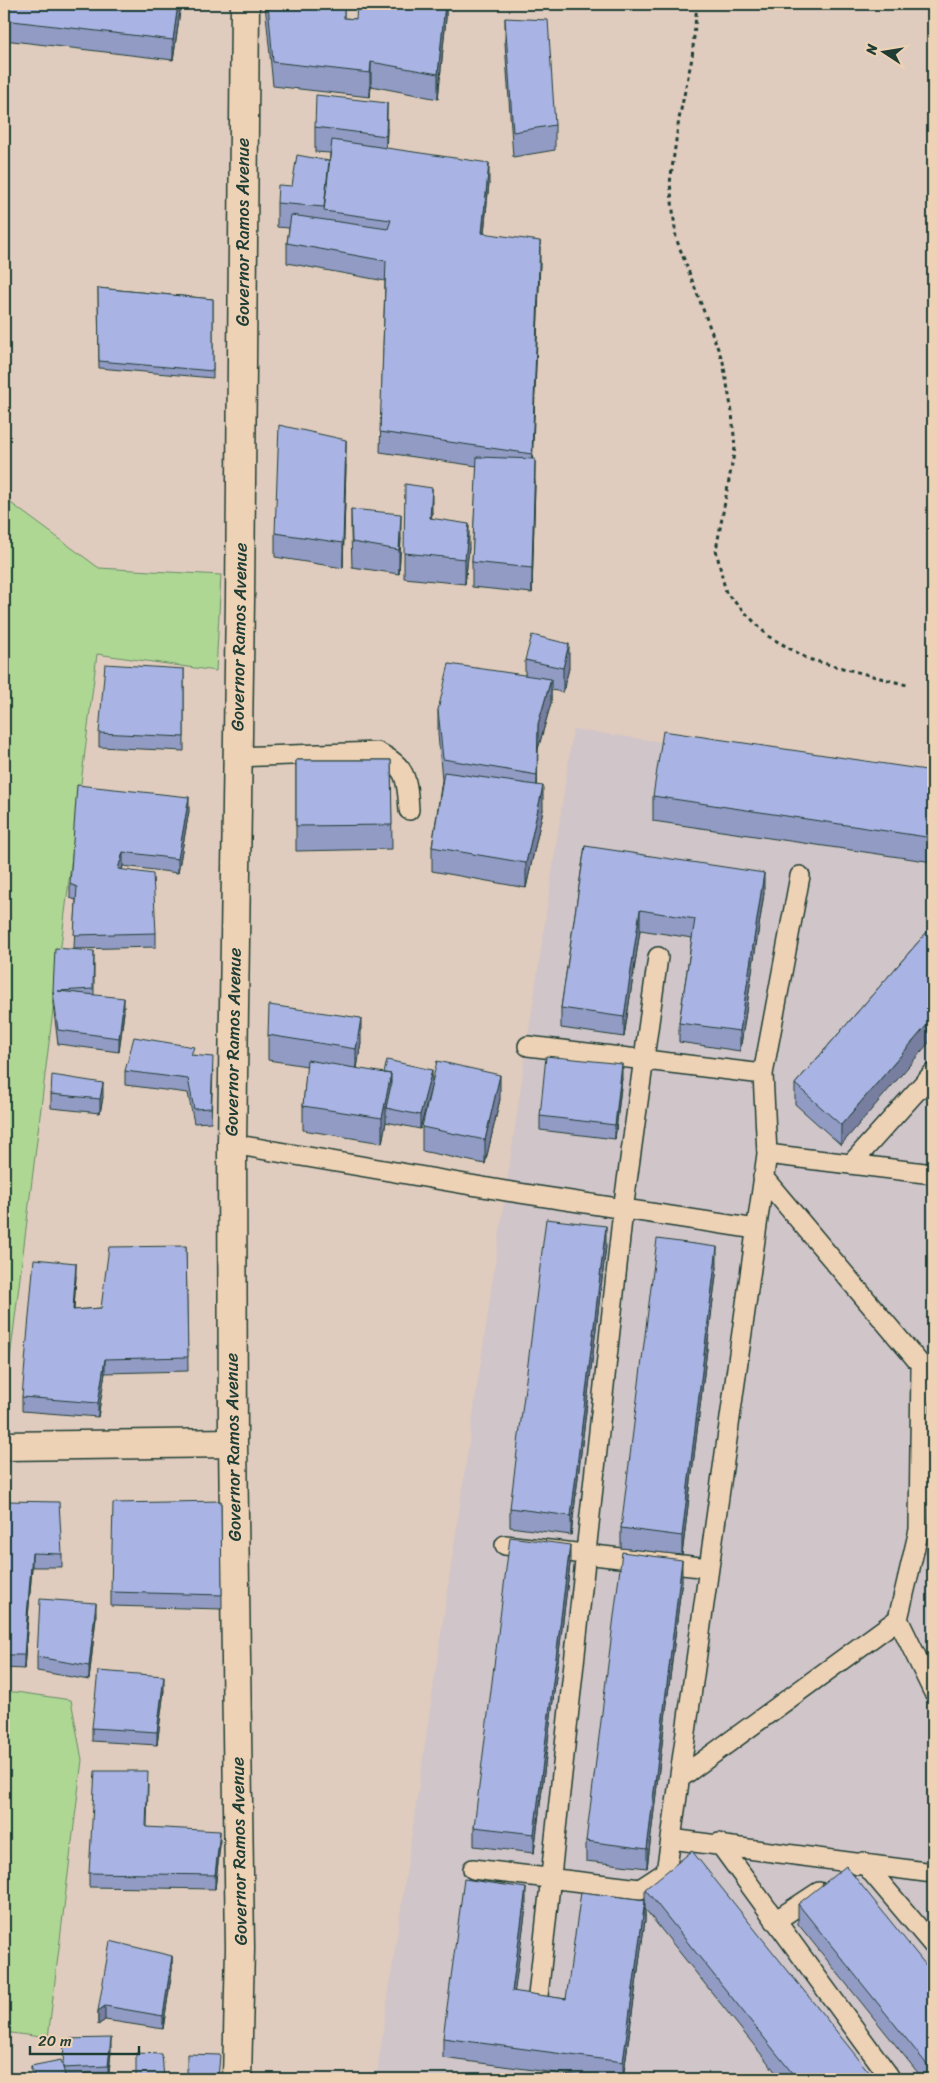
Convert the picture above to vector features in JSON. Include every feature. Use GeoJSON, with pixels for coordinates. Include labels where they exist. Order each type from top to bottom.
{"type":"FeatureCollection","features":[{"type":"Feature","properties":{"kind":"main road","name":"Governor Ramos Avenue"},"geometry":{"type":"LineString","coordinates":[[237,2079],[240,1948],[233,1442],[232,1144],[245,4]]}},
{"type":"Feature","properties":{"kind":"main road"},"geometry":{"type":"LineString","coordinates":[[4,1446],[233,1442]]}},
{"type":"Feature","properties":{"kind":"lane"},"geometry":{"type":"LineString","coordinates":[[237,757],[376,752],[392,759],[407,779],[409,810]]}},
{"type":"Feature","properties":{"kind":"lane"},"geometry":{"type":"LineString","coordinates":[[473,1869],[640,1889],[666,1872],[767,1154],[763,1074],[800,876]]}},
{"type":"Feature","properties":{"kind":"lane"},"geometry":{"type":"LineString","coordinates":[[536,2005],[623,1210],[658,957]]}},
{"type":"Feature","properties":{"kind":"lane"},"geometry":{"type":"LineString","coordinates":[[528,1046],[763,1074]]}},
{"type":"Feature","properties":{"kind":"lane"},"geometry":{"type":"LineString","coordinates":[[851,1164],[933,1073]]}},
{"type":"Feature","properties":{"kind":"lane"},"geometry":{"type":"LineString","coordinates":[[232,1144],[623,1210],[756,1229]]}},
{"type":"Feature","properties":{"kind":"lane"},"geometry":{"type":"LineString","coordinates":[[767,1154],[933,1174]]}},
{"type":"Feature","properties":{"kind":"lane"},"geometry":{"type":"LineString","coordinates":[[763,1177],[921,1365],[919,1530],[898,1619],[933,1691]]}},
{"type":"Feature","properties":{"kind":"lane"},"geometry":{"type":"LineString","coordinates":[[505,1545],[709,1568]]}},
{"type":"Feature","properties":{"kind":"lane"},"geometry":{"type":"LineString","coordinates":[[680,1778],[898,1619]]}},
{"type":"Feature","properties":{"kind":"lane"},"geometry":{"type":"LineString","coordinates":[[671,1839],[719,1843],[933,1873]]}},
{"type":"Feature","properties":{"kind":"lane"},"geometry":{"type":"LineString","coordinates":[[719,1843],[889,2076]]}},
{"type":"Feature","properties":{"kind":"lane"},"geometry":{"type":"LineString","coordinates":[[776,1921],[863,1862]]}},
{"type":"Feature","properties":{"kind":"lane"},"geometry":{"type":"LineString","coordinates":[[863,1862],[933,1944]]}},
{"type":"Feature","properties":{"kind":"path"},"geometry":{"type":"LineString","coordinates":[[696,4],[692,58],[678,119],[670,183],[676,238],[723,362],[732,412],[735,448],[716,550],[726,592],[768,636],[808,659],[906,685]]}},
{"type":"Feature","properties":{"kind":"shaded area"},"geometry":{"type":"Polygon","coordinates":[[[573,729],[933,781],[933,945],[841,1144],[933,1038],[933,1994],[798,1924],[923,2079],[623,2079],[566,2018],[443,2058],[601,2079],[376,2079],[573,729]],[[585,866],[624,1037],[640,930],[695,938],[764,893],[585,866]],[[717,1267],[622,1548],[682,1555],[717,1267]]]}},
{"type":"Feature","properties":{"kind":"green space"},"geometry":{"type":"Polygon","coordinates":[[[4,498],[99,568],[221,575],[216,671],[97,654],[4,1407],[4,498]]]}},
{"type":"Feature","properties":{"kind":"green space"},"geometry":{"type":"Polygon","coordinates":[[[4,1692],[71,1700],[82,1760],[48,2038],[4,2032],[4,1692]]]}},
{"type":"Feature","properties":{"kind":"building"},"geometry":{"type":"Polygon","coordinates":[[[4,4],[178,4],[173,40],[4,20],[4,4]]]}},
{"type":"Feature","properties":{"kind":"building"},"geometry":{"type":"Polygon","coordinates":[[[268,4],[344,4],[344,18],[356,19],[357,4],[445,4],[438,74],[371,62],[370,73],[273,62],[268,4]]]}},
{"type":"Feature","properties":{"kind":"building"},"geometry":{"type":"Polygon","coordinates":[[[505,18],[548,20],[555,125],[513,132],[505,18]]]}},
{"type":"Feature","properties":{"kind":"building"},"geometry":{"type":"Polygon","coordinates":[[[316,95],[387,103],[386,136],[315,127],[316,95]]]}},
{"type":"Feature","properties":{"kind":"building"},"geometry":{"type":"Polygon","coordinates":[[[332,140],[489,163],[482,233],[540,241],[532,454],[380,432],[386,261],[287,243],[291,215],[388,229],[391,220],[324,211],[332,140]]]}},
{"type":"Feature","properties":{"kind":"building"},"geometry":{"type":"Polygon","coordinates":[[[297,155],[329,161],[324,207],[277,203],[278,185],[292,186],[297,155]]]}},
{"type":"Feature","properties":{"kind":"building"},"geometry":{"type":"Polygon","coordinates":[[[98,288],[213,299],[213,371],[99,361],[98,288]]]}},
{"type":"Feature","properties":{"kind":"building"},"geometry":{"type":"Polygon","coordinates":[[[279,425],[346,440],[343,543],[275,533],[279,425]]]}},
{"type":"Feature","properties":{"kind":"building"},"geometry":{"type":"Polygon","coordinates":[[[477,457],[535,459],[532,568],[472,562],[477,457]]]}},
{"type":"Feature","properties":{"kind":"building"},"geometry":{"type":"Polygon","coordinates":[[[405,484],[432,488],[430,518],[469,524],[465,559],[404,553],[405,484]]]}},
{"type":"Feature","properties":{"kind":"building"},"geometry":{"type":"Polygon","coordinates":[[[351,509],[401,514],[399,550],[352,542],[351,509]]]}},
{"type":"Feature","properties":{"kind":"building"},"geometry":{"type":"Polygon","coordinates":[[[532,635],[569,644],[563,668],[525,660],[532,635]]]}},
{"type":"Feature","properties":{"kind":"building"},"geometry":{"type":"Polygon","coordinates":[[[105,664],[184,669],[184,737],[99,733],[105,664]]]}},
{"type":"Feature","properties":{"kind":"building"},"geometry":{"type":"Polygon","coordinates":[[[449,664],[551,679],[538,724],[537,775],[443,759],[438,710],[449,664]]]}},
{"type":"Feature","properties":{"kind":"building"},"geometry":{"type":"Polygon","coordinates":[[[663,731],[933,771],[933,838],[653,796],[663,731]]]}},
{"type":"Feature","properties":{"kind":"building"},"geometry":{"type":"Polygon","coordinates":[[[296,760],[391,760],[392,825],[296,826],[296,760]]]}},
{"type":"Feature","properties":{"kind":"building"},"geometry":{"type":"Polygon","coordinates":[[[444,772],[543,786],[526,863],[432,847],[444,772]]]}},
{"type":"Feature","properties":{"kind":"building"},"geometry":{"type":"Polygon","coordinates":[[[77,785],[189,797],[178,859],[123,852],[118,869],[153,874],[156,933],[74,935],[77,887],[70,884],[77,785]]]}},
{"type":"Feature","properties":{"kind":"building"},"geometry":{"type":"Polygon","coordinates":[[[585,846],[764,873],[740,1031],[679,1023],[695,919],[640,910],[624,1017],[561,1008],[585,846]]]}},
{"type":"Feature","properties":{"kind":"building"},"geometry":{"type":"Polygon","coordinates":[[[933,925],[933,1018],[841,1125],[795,1084],[933,925]]]}},
{"type":"Feature","properties":{"kind":"building"},"geometry":{"type":"Polygon","coordinates":[[[55,948],[94,951],[93,989],[58,991],[124,998],[119,1038],[58,1030],[53,991],[55,948]]]}},
{"type":"Feature","properties":{"kind":"building"},"geometry":{"type":"Polygon","coordinates":[[[269,1005],[361,1018],[356,1049],[268,1035],[269,1005]]]}},
{"type":"Feature","properties":{"kind":"building"},"geometry":{"type":"Polygon","coordinates":[[[134,1037],[194,1047],[191,1055],[213,1057],[211,1108],[194,1109],[188,1079],[125,1071],[134,1037]]]}},
{"type":"Feature","properties":{"kind":"building"},"geometry":{"type":"Polygon","coordinates":[[[546,1056],[622,1064],[615,1125],[540,1116],[546,1056]]]}},
{"type":"Feature","properties":{"kind":"building"},"geometry":{"type":"Polygon","coordinates":[[[307,1060],[391,1074],[382,1118],[303,1106],[307,1060]]]}},
{"type":"Feature","properties":{"kind":"building"},"geometry":{"type":"Polygon","coordinates":[[[387,1060],[432,1070],[420,1115],[386,1108],[391,1085],[391,1074],[384,1073],[387,1060]]]}},
{"type":"Feature","properties":{"kind":"building"},"geometry":{"type":"Polygon","coordinates":[[[437,1061],[500,1075],[485,1140],[422,1127],[437,1061]]]}},
{"type":"Feature","properties":{"kind":"building"},"geometry":{"type":"Polygon","coordinates":[[[52,1075],[103,1083],[100,1099],[51,1094],[52,1075]]]}},
{"type":"Feature","properties":{"kind":"building"},"geometry":{"type":"Polygon","coordinates":[[[546,1219],[606,1226],[571,1516],[510,1508],[546,1219]]]}},
{"type":"Feature","properties":{"kind":"building"},"geometry":{"type":"Polygon","coordinates":[[[657,1239],[717,1247],[682,1536],[621,1528],[657,1239]]]}},
{"type":"Feature","properties":{"kind":"building"},"geometry":{"type":"Polygon","coordinates":[[[186,1246],[188,1357],[105,1359],[98,1403],[22,1397],[34,1259],[76,1263],[73,1310],[101,1308],[109,1247],[186,1246]]]}},
{"type":"Feature","properties":{"kind":"building"},"geometry":{"type":"Polygon","coordinates":[[[5,1501],[59,1502],[62,1554],[32,1553],[24,1655],[4,1655],[5,1501]]]}},
{"type":"Feature","properties":{"kind":"building"},"geometry":{"type":"Polygon","coordinates":[[[221,1501],[222,1595],[111,1592],[113,1503],[221,1501]]]}},
{"type":"Feature","properties":{"kind":"building"},"geometry":{"type":"Polygon","coordinates":[[[510,1537],[570,1545],[534,1834],[474,1827],[510,1537]]]}},
{"type":"Feature","properties":{"kind":"building"},"geometry":{"type":"Polygon","coordinates":[[[622,1552],[682,1560],[647,1849],[586,1841],[622,1552]]]}},
{"type":"Feature","properties":{"kind":"building"},"geometry":{"type":"Polygon","coordinates":[[[40,1599],[96,1603],[89,1666],[37,1657],[40,1599]]]}},
{"type":"Feature","properties":{"kind":"building"},"geometry":{"type":"Polygon","coordinates":[[[98,1671],[164,1676],[157,1732],[92,1728],[98,1671]]]}},
{"type":"Feature","properties":{"kind":"building"},"geometry":{"type":"Polygon","coordinates":[[[95,1771],[148,1771],[146,1827],[220,1831],[215,1875],[89,1873],[95,1771]]]}},
{"type":"Feature","properties":{"kind":"building"},"geometry":{"type":"Polygon","coordinates":[[[692,1851],[873,2077],[871,2079],[797,2079],[645,1889],[692,1851]]]}},
{"type":"Feature","properties":{"kind":"building"},"geometry":{"type":"Polygon","coordinates":[[[846,1866],[933,1974],[933,2072],[798,1904],[846,1866]]]}},
{"type":"Feature","properties":{"kind":"building"},"geometry":{"type":"Polygon","coordinates":[[[464,1879],[526,1888],[512,1991],[566,1999],[581,1892],[645,1900],[623,2062],[443,2038],[464,1879]]]}},
{"type":"Feature","properties":{"kind":"building"},"geometry":{"type":"Polygon","coordinates":[[[110,1941],[172,1956],[163,2016],[105,2006],[98,2011],[110,1941]]]}},
{"type":"Feature","properties":{"kind":"building"},"geometry":{"type":"Polygon","coordinates":[[[111,2038],[108,2066],[63,2068],[64,2039],[111,2038]]]}},
{"type":"Feature","properties":{"kind":"building"},"geometry":{"type":"Polygon","coordinates":[[[136,2053],[162,2054],[164,2079],[136,2079],[136,2053]]]}},
{"type":"Feature","properties":{"kind":"building"},"geometry":{"type":"Polygon","coordinates":[[[187,2054],[220,2055],[218,2079],[187,2079],[187,2054]]]}},
{"type":"Feature","properties":{"kind":"building"},"geometry":{"type":"Polygon","coordinates":[[[61,2060],[66,2079],[35,2079],[31,2066],[61,2060]]]}},
{"type":"Feature","properties":{"kind":"building"},"geometry":{"type":"Polygon","coordinates":[[[86,2073],[113,2073],[113,2079],[86,2079],[86,2073]]]}}]}
